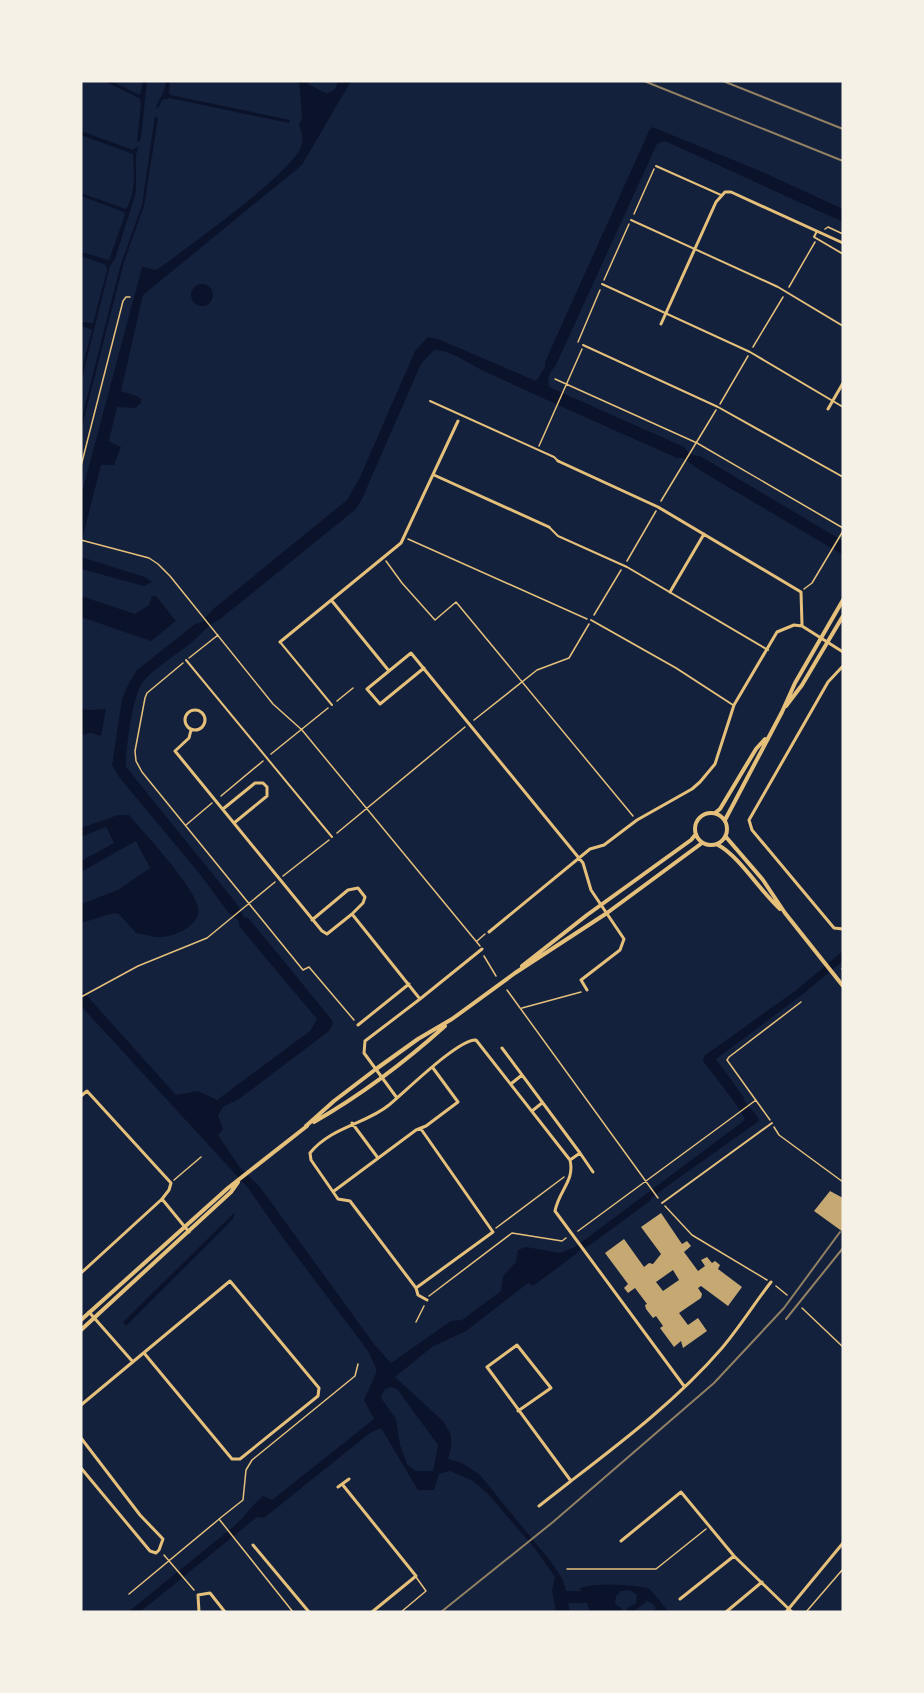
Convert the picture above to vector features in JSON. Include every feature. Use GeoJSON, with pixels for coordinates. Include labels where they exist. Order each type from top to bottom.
{"type":"FeatureCollection","features":[{"type":"Feature","properties":{"kind":"street"},"geometry":{"type":"LineString","coordinates":[[656,166],[721,195]]}},
{"type":"Feature","properties":{"kind":"street"},"geometry":{"type":"LineString","coordinates":[[661,324],[724,192],[731,192],[843,243]]}},
{"type":"Feature","properties":{"kind":"street"},"geometry":{"type":"LineString","coordinates":[[631,220],[786,292],[843,326]]}},
{"type":"Feature","properties":{"kind":"street"},"geometry":{"type":"LineString","coordinates":[[819,232],[814,237],[843,254]]}},
{"type":"Feature","properties":{"kind":"street"},"geometry":{"type":"LineString","coordinates":[[602,284],[750,352],[843,407]]}},
{"type":"Feature","properties":{"kind":"street"},"geometry":{"type":"LineString","coordinates":[[584,345],[718,407],[843,477]]}},
{"type":"Feature","properties":{"kind":"street"},"geometry":{"type":"LineString","coordinates":[[828,409],[843,383]]}},
{"type":"Feature","properties":{"kind":"street"},"geometry":{"type":"LineString","coordinates":[[430,401],[658,507],[801,592],[800,622],[802,626]]}},
{"type":"Feature","properties":{"kind":"street"},"geometry":{"type":"LineString","coordinates":[[332,705],[280,642],[401,543],[461,415]]}},
{"type":"Feature","properties":{"kind":"street"},"geometry":{"type":"LineString","coordinates":[[434,475],[549,527],[558,536],[624,566],[768,650]]}},
{"type":"Feature","properties":{"kind":"street"},"geometry":{"type":"LineString","coordinates":[[670,592],[704,534]]}},
{"type":"Feature","properties":{"kind":"street"},"geometry":{"type":"LineString","coordinates":[[782,712],[795,683],[843,600]]}},
{"type":"Feature","properties":{"kind":"street"},"geometry":{"type":"LineString","coordinates":[[332,601],[389,671]]}},
{"type":"Feature","properties":{"kind":"street"},"geometry":{"type":"LineString","coordinates":[[715,813],[725,820],[728,831],[726,837],[718,844],[707,845],[702,843],[696,834],[696,823],[699,818],[720,809],[756,749],[802,685],[843,616]]}},
{"type":"Feature","properties":{"kind":"street"},"geometry":{"type":"LineString","coordinates":[[591,620],[676,668],[734,705]]}},
{"type":"Feature","properties":{"kind":"street"},"geometry":{"type":"LineString","coordinates":[[489,932],[590,849],[604,845],[636,820],[692,789],[700,782],[715,764],[734,705],[777,633],[794,625],[802,626],[843,652]]}},
{"type":"Feature","properties":{"kind":"street"},"geometry":{"type":"LineString","coordinates":[[424,668],[380,704],[368,689],[411,652],[580,857],[585,866],[589,886],[623,937],[624,943],[620,950],[581,980],[587,990]]}},
{"type":"Feature","properties":{"kind":"street"},"geometry":{"type":"LineString","coordinates":[[186,660],[332,837]]}},
{"type":"Feature","properties":{"kind":"street"},"geometry":{"type":"LineString","coordinates":[[843,666],[828,682],[749,820],[752,830],[834,928],[843,929]]}},
{"type":"Feature","properties":{"kind":"street"},"geometry":{"type":"LineString","coordinates":[[194,710],[199,711],[205,719],[205,724],[202,728],[191,730],[187,727],[186,717],[194,710]]}},
{"type":"Feature","properties":{"kind":"street"},"geometry":{"type":"LineString","coordinates":[[191,730],[189,738],[175,751],[312,920],[327,934],[352,914],[363,903],[365,897],[358,888],[348,890],[312,920]]}},
{"type":"Feature","properties":{"kind":"street"},"geometry":{"type":"LineString","coordinates":[[725,820],[761,753],[767,736]]}},
{"type":"Feature","properties":{"kind":"street"},"geometry":{"type":"LineString","coordinates":[[223,809],[255,783],[263,783],[267,787],[267,796],[234,823]]}},
{"type":"Feature","properties":{"kind":"street"},"geometry":{"type":"LineString","coordinates":[[514,974],[535,954],[691,840],[696,834]]}},
{"type":"Feature","properties":{"kind":"street"},"geometry":{"type":"LineString","coordinates":[[726,837],[763,880],[785,913],[842,985]]}},
{"type":"Feature","properties":{"kind":"street"},"geometry":{"type":"LineString","coordinates":[[81,1320],[184,1226],[334,1101],[418,1039],[452,1019],[514,974],[607,913],[702,843]]}},
{"type":"Feature","properties":{"kind":"street"},"geometry":{"type":"LineString","coordinates":[[718,844],[730,854],[766,897],[785,913]]}},
{"type":"Feature","properties":{"kind":"street"},"geometry":{"type":"LineString","coordinates":[[352,914],[420,999]]}},
{"type":"Feature","properties":{"kind":"street"},"geometry":{"type":"LineString","coordinates":[[398,1098],[364,1053],[365,1041],[482,949]]}},
{"type":"Feature","properties":{"kind":"street"},"geometry":{"type":"LineString","coordinates":[[358,1025],[409,984]]}},
{"type":"Feature","properties":{"kind":"street"},"geometry":{"type":"LineString","coordinates":[[306,1126],[339,1108],[382,1077],[423,1046],[452,1019]]}},
{"type":"Feature","properties":{"kind":"street"},"geometry":{"type":"LineString","coordinates":[[427,1300],[418,1295],[416,1288],[350,1202],[338,1198],[311,1160],[310,1153],[343,1127],[385,1108],[464,1043],[476,1040],[570,1160],[571,1176],[557,1200],[555,1210],[684,1386]]}},
{"type":"Feature","properties":{"kind":"street"},"geometry":{"type":"LineString","coordinates":[[502,1048],[593,1172]]}},
{"type":"Feature","properties":{"kind":"street"},"geometry":{"type":"LineString","coordinates":[[334,1191],[458,1102],[432,1067]]}},
{"type":"Feature","properties":{"kind":"street"},"geometry":{"type":"LineString","coordinates":[[511,1084],[522,1076]]}},
{"type":"Feature","properties":{"kind":"street"},"geometry":{"type":"LineString","coordinates":[[81,1096],[87,1091],[171,1183],[162,1199],[81,1273]]}},
{"type":"Feature","properties":{"kind":"street"},"geometry":{"type":"LineString","coordinates":[[532,1111],[542,1102]]}},
{"type":"Feature","properties":{"kind":"street"},"geometry":{"type":"LineString","coordinates":[[662,1203],[772,1123]]}},
{"type":"Feature","properties":{"kind":"street"},"geometry":{"type":"LineString","coordinates":[[352,1124],[378,1158]]}},
{"type":"Feature","properties":{"kind":"street"},"geometry":{"type":"LineString","coordinates":[[416,1288],[493,1232],[421,1129]]}},
{"type":"Feature","properties":{"kind":"street"},"geometry":{"type":"LineString","coordinates":[[570,1160],[580,1153]]}},
{"type":"Feature","properties":{"kind":"street"},"geometry":{"type":"LineString","coordinates":[[81,1329],[189,1232],[231,1192],[241,1179]]}},
{"type":"Feature","properties":{"kind":"street"},"geometry":{"type":"LineString","coordinates":[[162,1199],[189,1232]]}},
{"type":"Feature","properties":{"kind":"street"},"geometry":{"type":"LineString","coordinates":[[81,1405],[230,1281],[319,1388],[318,1395],[240,1459],[232,1459],[144,1353]]}},
{"type":"Feature","properties":{"kind":"street"},"geometry":{"type":"LineString","coordinates":[[539,1506],[644,1422],[684,1386],[722,1348],[771,1282]]}},
{"type":"Feature","properties":{"kind":"street"},"geometry":{"type":"LineString","coordinates":[[89,1312],[133,1362]]}},
{"type":"Feature","properties":{"kind":"street"},"geometry":{"type":"LineString","coordinates":[[518,1411],[550,1388],[517,1345],[487,1368],[518,1411],[571,1482]]}},
{"type":"Feature","properties":{"kind":"street"},"geometry":{"type":"LineString","coordinates":[[81,1438],[140,1515],[163,1539],[159,1550],[150,1551],[81,1468]]}},
{"type":"Feature","properties":{"kind":"street"},"geometry":{"type":"LineString","coordinates":[[349,1479],[340,1486],[416,1576],[372,1612]]}},
{"type":"Feature","properties":{"kind":"street"},"geometry":{"type":"LineString","coordinates":[[621,1541],[681,1492],[734,1556],[787,1610],[792,1612]]}},
{"type":"Feature","properties":{"kind":"street"},"geometry":{"type":"LineString","coordinates":[[787,1610],[843,1543]]}},
{"type":"Feature","properties":{"kind":"street"},"geometry":{"type":"LineString","coordinates":[[253,1545],[309,1612]]}},
{"type":"Feature","properties":{"kind":"street"},"geometry":{"type":"LineString","coordinates":[[680,1599],[734,1556]]}},
{"type":"Feature","properties":{"kind":"street"},"geometry":{"type":"LineString","coordinates":[[726,1612],[762,1582]]}},
{"type":"Feature","properties":{"kind":"street"},"geometry":{"type":"LineString","coordinates":[[199,1612],[198,1595],[210,1593],[225,1612]]}},
{"type":"Feature","properties":{"kind":"lane"},"geometry":{"type":"LineString","coordinates":[[667,597],[670,592]]}},
{"type":"Feature","properties":{"kind":"lane"},"geometry":{"type":"LineString","coordinates":[[401,1612],[426,1591],[416,1576]]}},
{"type":"Feature","properties":{"kind":"path"},"geometry":{"type":"LineString","coordinates":[[537,449],[584,345],[577,342],[656,166]]}},
{"type":"Feature","properties":{"kind":"path"},"geometry":{"type":"LineString","coordinates":[[819,232],[828,227],[843,234]]}},
{"type":"Feature","properties":{"kind":"path"},"geometry":{"type":"LineString","coordinates":[[81,997],[157,957],[207,938],[522,680],[537,670],[569,658],[817,239]]}},
{"type":"Feature","properties":{"kind":"path"},"geometry":{"type":"LineString","coordinates":[[81,466],[123,301],[126,297],[130,297]]}},
{"type":"Feature","properties":{"kind":"path"},"geometry":{"type":"LineString","coordinates":[[555,378],[697,443],[843,530],[812,583],[801,592]]}},
{"type":"Feature","properties":{"kind":"path"},"geometry":{"type":"LineString","coordinates":[[405,537],[591,620]]}},
{"type":"Feature","properties":{"kind":"path"},"geometry":{"type":"LineString","coordinates":[[82,540],[148,558],[170,576],[273,704],[302,729],[476,941],[496,976]]}},
{"type":"Feature","properties":{"kind":"path"},"geometry":{"type":"LineString","coordinates":[[384,558],[402,583],[435,620],[456,602],[636,820]]}},
{"type":"Feature","properties":{"kind":"path"},"geometry":{"type":"LineString","coordinates":[[218,635],[147,693],[135,751],[136,761],[142,772],[303,970],[309,967],[358,1025]]}},
{"type":"Feature","properties":{"kind":"path"},"geometry":{"type":"LineString","coordinates":[[476,941],[489,932]]}},
{"type":"Feature","properties":{"kind":"path"},"geometry":{"type":"LineString","coordinates":[[507,990],[662,1203],[692,1235],[771,1282],[787,1295]]}},
{"type":"Feature","properties":{"kind":"path"},"geometry":{"type":"LineString","coordinates":[[521,1008],[587,990]]}},
{"type":"Feature","properties":{"kind":"path"},"geometry":{"type":"LineString","coordinates":[[801,1002],[727,1060],[779,1135],[843,1182]]}},
{"type":"Feature","properties":{"kind":"path"},"geometry":{"type":"LineString","coordinates":[[416,1322],[431,1293],[512,1233],[562,1241],[756,1100]]}},
{"type":"Feature","properties":{"kind":"path"},"geometry":{"type":"LineString","coordinates":[[171,1183],[201,1157]]}},
{"type":"Feature","properties":{"kind":"path"},"geometry":{"type":"LineString","coordinates":[[493,1232],[500,1224],[572,1170]]}},
{"type":"Feature","properties":{"kind":"path"},"geometry":{"type":"LineString","coordinates":[[802,1308],[843,1347]]}},
{"type":"Feature","properties":{"kind":"path"},"geometry":{"type":"LineString","coordinates":[[129,1594],[243,1500],[246,1470],[252,1460],[356,1376],[358,1364]]}},
{"type":"Feature","properties":{"kind":"path"},"geometry":{"type":"LineString","coordinates":[[219,1520],[293,1612]]}},
{"type":"Feature","properties":{"kind":"path"},"geometry":{"type":"LineString","coordinates":[[567,1569],[656,1569],[709,1526]]}},
{"type":"Feature","properties":{"kind":"path"},"geometry":{"type":"LineString","coordinates":[[159,1550],[198,1595]]}},
{"type":"Feature","properties":{"kind":"path"},"geometry":{"type":"LineString","coordinates":[[806,1612],[843,1569]]}},
{"type":"Feature","properties":{"kind":"water"},"geometry":{"type":"Polygon","coordinates":[[[104,81],[111,81],[140,95],[143,81],[147,81],[139,142],[137,142],[141,103],[139,98],[104,81]]]}},
{"type":"Feature","properties":{"kind":"water"},"geometry":{"type":"Polygon","coordinates":[[[166,81],[170,81],[169,93],[171,95],[290,120],[289,123],[169,98],[162,100],[156,108],[166,81]]]}},
{"type":"Feature","properties":{"kind":"water"},"geometry":{"type":"Polygon","coordinates":[[[299,81],[307,81],[308,84],[327,94],[334,90],[339,81],[351,81],[302,165],[143,295],[121,391],[137,396],[141,399],[141,403],[135,408],[117,407],[109,441],[121,447],[114,465],[101,465],[81,544],[81,496],[142,267],[156,270],[168,262],[262,189],[294,158],[302,141],[299,125],[302,117],[299,81]]]}},
{"type":"Feature","properties":{"kind":"water"},"geometry":{"type":"Polygon","coordinates":[[[155,116],[158,118],[144,206],[124,262],[81,430],[81,421],[120,267],[142,205],[155,116]]]}},
{"type":"Feature","properties":{"kind":"water"},"geometry":{"type":"Polygon","coordinates":[[[652,127],[758,170],[843,209],[843,222],[665,141],[657,144],[550,374],[549,387],[684,447],[693,455],[700,456],[843,541],[843,555],[683,458],[677,458],[582,416],[488,373],[455,355],[434,350],[421,364],[356,509],[219,620],[211,624],[141,685],[132,712],[126,767],[237,904],[244,917],[248,918],[260,932],[332,1020],[329,1031],[239,1099],[223,1107],[218,1115],[223,1130],[218,1135],[239,1166],[260,1187],[374,1344],[391,1363],[451,1321],[462,1320],[501,1291],[503,1276],[516,1262],[518,1250],[526,1247],[560,1253],[575,1247],[745,1120],[703,1061],[704,1056],[795,991],[843,951],[843,961],[716,1059],[759,1121],[533,1286],[528,1283],[466,1331],[432,1347],[395,1377],[443,1421],[451,1435],[448,1459],[462,1463],[480,1475],[552,1563],[563,1580],[566,1591],[581,1591],[580,1588],[588,1586],[606,1585],[649,1588],[669,1612],[652,1612],[656,1608],[647,1601],[633,1612],[628,1612],[627,1608],[636,1603],[637,1595],[630,1590],[621,1591],[616,1596],[615,1604],[623,1609],[616,1612],[590,1612],[587,1603],[568,1603],[570,1612],[556,1612],[552,1590],[555,1577],[536,1550],[488,1494],[473,1481],[450,1471],[439,1474],[434,1490],[418,1490],[381,1428],[370,1433],[264,1518],[257,1517],[140,1612],[128,1612],[233,1527],[263,1496],[272,1500],[374,1419],[364,1400],[376,1368],[368,1351],[248,1188],[81,1006],[81,989],[176,1095],[198,1091],[217,1100],[310,1031],[317,1019],[119,777],[112,765],[122,699],[137,670],[195,624],[202,622],[212,610],[347,500],[360,477],[415,351],[428,337],[438,339],[536,381],[545,367],[545,362],[652,127]],[[392,1387],[385,1389],[381,1398],[396,1419],[400,1445],[407,1464],[416,1471],[433,1471],[438,1445],[397,1389],[392,1387]]]}},
{"type":"Feature","properties":{"kind":"water"},"geometry":{"type":"Polygon","coordinates":[[[81,131],[133,150],[138,148],[136,192],[115,259],[110,266],[81,382],[81,372],[92,330],[81,326],[81,322],[93,323],[107,270],[106,265],[81,256],[81,252],[109,260],[125,215],[124,212],[81,196],[81,193],[126,209],[133,189],[134,175],[133,154],[81,135],[81,131]]]}},
{"type":"Feature","properties":{"kind":"water"},"geometry":{"type":"Polygon","coordinates":[[[202,284],[210,287],[213,295],[210,303],[202,306],[194,303],[191,295],[194,287],[202,284]]]}},
{"type":"Feature","properties":{"kind":"water"},"geometry":{"type":"Polygon","coordinates":[[[81,557],[145,577],[152,582],[144,586],[81,569],[81,557]]]}},
{"type":"Feature","properties":{"kind":"water"},"geometry":{"type":"Polygon","coordinates":[[[81,596],[135,614],[149,605],[152,596],[156,596],[176,621],[151,641],[81,617],[81,596]]]}},
{"type":"Feature","properties":{"kind":"water"},"geometry":{"type":"Polygon","coordinates":[[[81,708],[106,709],[101,736],[91,733],[81,735],[81,708]]]}},
{"type":"Feature","properties":{"kind":"water"},"geometry":{"type":"Polygon","coordinates":[[[118,815],[129,815],[178,873],[194,898],[198,907],[196,919],[181,932],[160,937],[136,933],[119,914],[114,913],[81,923],[81,904],[118,890],[150,868],[136,841],[81,872],[81,861],[114,843],[106,827],[81,837],[81,828],[118,815]]]}},
{"type":"Feature","properties":{"kind":"water"},"geometry":{"type":"Polygon","coordinates":[[[235,1212],[233,1219],[126,1326],[123,1322],[235,1212]]]}},
{"type":"Feature","properties":{"kind":"building"},"geometry":{"type":"Polygon","coordinates":[[[830,1191],[843,1198],[843,1232],[814,1211],[830,1191]]]}},
{"type":"Feature","properties":{"kind":"building"},"geometry":{"type":"Polygon","coordinates":[[[661,1213],[682,1244],[687,1241],[691,1246],[684,1252],[698,1271],[705,1266],[701,1260],[707,1257],[712,1263],[715,1261],[720,1265],[718,1269],[742,1287],[728,1306],[701,1286],[698,1288],[702,1294],[701,1298],[679,1313],[688,1325],[698,1318],[707,1331],[683,1348],[681,1341],[674,1347],[660,1328],[663,1326],[656,1316],[653,1318],[646,1309],[647,1304],[635,1288],[628,1293],[624,1288],[628,1284],[605,1253],[624,1239],[644,1267],[649,1263],[653,1264],[661,1254],[641,1227],[661,1213]],[[673,1270],[656,1282],[663,1291],[679,1280],[673,1270]]]}},
{"type":"Feature","properties":{"kind":"railway"},"geometry":{"type":"LineString","coordinates":[[644,81],[843,161]]}},
{"type":"Feature","properties":{"kind":"railway"},"geometry":{"type":"LineString","coordinates":[[723,81],[843,129]]}},
{"type":"Feature","properties":{"kind":"railway"},"geometry":{"type":"LineString","coordinates":[[441,1612],[553,1522],[714,1383],[784,1308],[840,1232]]}},
{"type":"Feature","properties":{"kind":"railway"},"geometry":{"type":"LineString","coordinates":[[786,1319],[843,1248]]}}]}
